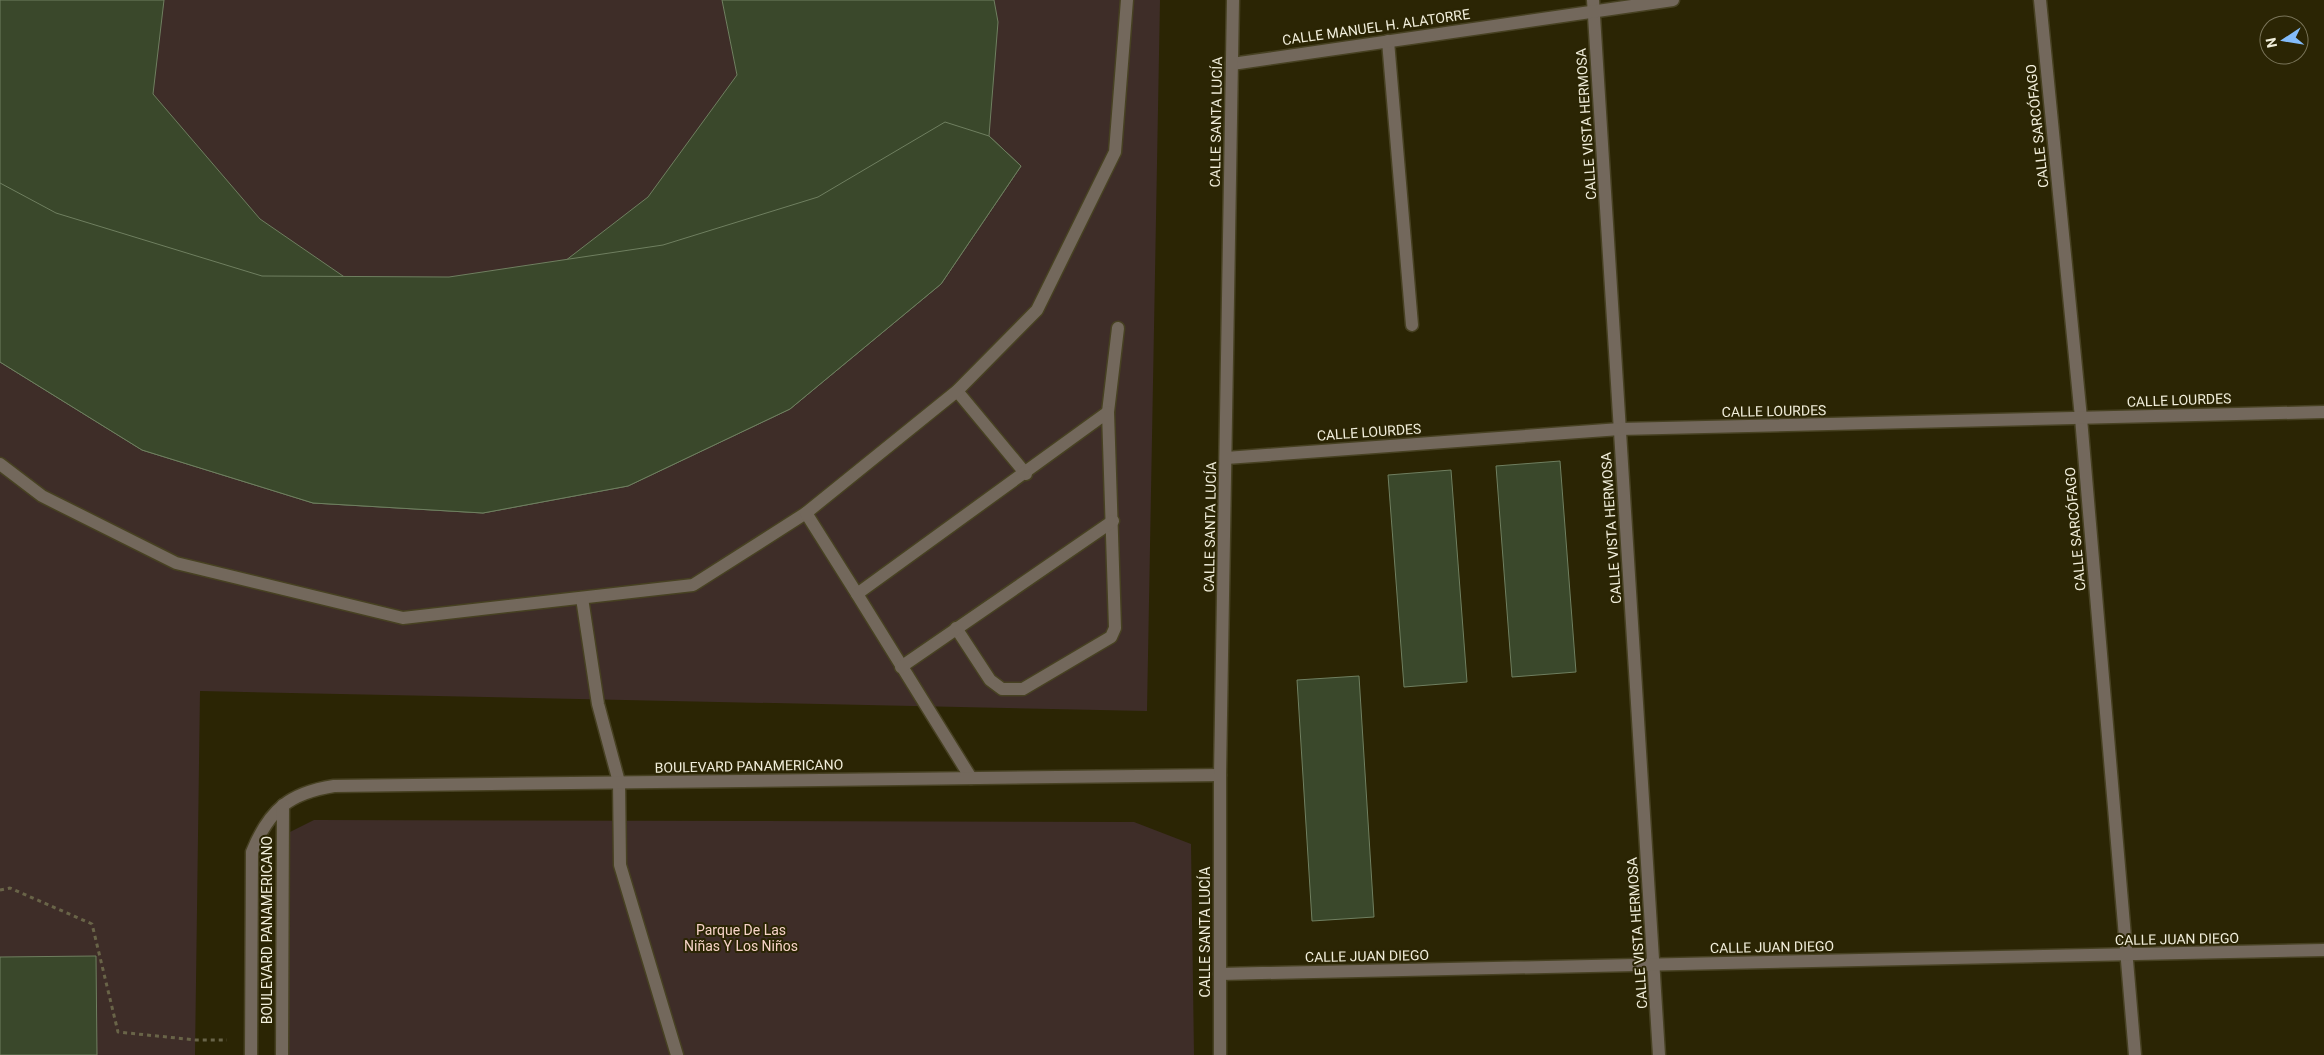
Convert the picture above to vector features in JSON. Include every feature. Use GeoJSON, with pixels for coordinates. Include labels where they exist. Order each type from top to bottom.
{"type":"FeatureCollection","features":[{"type":"Feature","properties":{"kind":"street"},"geometry":{"type":"LineString","coordinates":[[0,464],[42,496],[176,563],[403,618],[693,586],[806,513],[957,391],[1037,310],[1116,152],[1127,0]]}},
{"type":"Feature","properties":{"kind":"street","name":"CALLE SANTA LUCÍA"},"geometry":{"type":"LineString","coordinates":[[1220,1055],[1220,775],[1233,0]]}},
{"type":"Feature","properties":{"kind":"street","name":"CALLE MANUEL H. ALATORRE"},"geometry":{"type":"LineString","coordinates":[[1232,64],[1388,41],[1593,6],[1673,0]]}},
{"type":"Feature","properties":{"kind":"street","name":"CALLE SARCÓFAGO"},"geometry":{"type":"LineString","coordinates":[[2040,0],[2081,418],[2136,1055]]}},
{"type":"Feature","properties":{"kind":"street","name":"CALLE VISTA HERMOSA"},"geometry":{"type":"LineString","coordinates":[[1593,6],[1659,1055]]}},
{"type":"Feature","properties":{"kind":"street"},"geometry":{"type":"LineString","coordinates":[[1388,41],[1412,325]]}},
{"type":"Feature","properties":{"kind":"street"},"geometry":{"type":"LineString","coordinates":[[956,628],[990,680],[1002,690],[1023,689],[1111,637],[1115,628],[1108,412],[1118,328]]}},
{"type":"Feature","properties":{"kind":"street"},"geometry":{"type":"LineString","coordinates":[[957,391],[1026,474]]}},
{"type":"Feature","properties":{"kind":"street"},"geometry":{"type":"LineString","coordinates":[[857,594],[1026,474],[1108,412]]}},
{"type":"Feature","properties":{"kind":"street","name":"CALLE LOURDES"},"geometry":{"type":"LineString","coordinates":[[1226,458],[1620,429],[2324,412]]}},
{"type":"Feature","properties":{"kind":"street"},"geometry":{"type":"LineString","coordinates":[[806,513],[971,778]]}},
{"type":"Feature","properties":{"kind":"street"},"geometry":{"type":"LineString","coordinates":[[901,666],[1113,521]]}},
{"type":"Feature","properties":{"kind":"street"},"geometry":{"type":"LineString","coordinates":[[582,598],[598,704],[619,782],[620,865],[677,1055]]}},
{"type":"Feature","properties":{"kind":"street","name":"BOULEVARD PANAMERICANO"},"geometry":{"type":"LineString","coordinates":[[251,1055],[252,852],[261,831],[269,819],[283,805],[296,796],[314,789],[334,786],[1220,775]]}},
{"type":"Feature","properties":{"kind":"street","name":"BOULEVARD PANAMERICANO"},"geometry":{"type":"LineString","coordinates":[[282,1055],[283,805]]}},
{"type":"Feature","properties":{"kind":"street","name":"CALLE JUAN DIEGO"},"geometry":{"type":"LineString","coordinates":[[1220,974],[2324,950]]}},
{"type":"Feature","properties":{"kind":"path"},"geometry":{"type":"LineString","coordinates":[[0,890],[10,888],[92,924],[118,1032],[196,1040],[251,1039]]}},
{"type":"Feature","properties":{"kind":"green space"},"geometry":{"type":"Polygon","coordinates":[[[0,0],[1160,0],[1147,711],[200,691],[195,1055],[0,1055],[0,0]]]}},
{"type":"Feature","properties":{"kind":"green space","name":"Parque De Las Niñas Y Los Niños"},"geometry":{"type":"Polygon","coordinates":[[[314,820],[1134,822],[1191,844],[1194,1055],[287,1055],[288,833],[314,820]]]}},
{"type":"Feature","properties":{"kind":"building"},"geometry":{"type":"Polygon","coordinates":[[[0,0],[164,0],[153,94],[260,219],[407,320],[504,308],[648,197],[737,75],[722,0],[994,0],[998,22],[989,136],[1021,166],[941,284],[790,409],[628,486],[483,513],[313,503],[142,450],[0,362],[0,0]]]}},
{"type":"Feature","properties":{"kind":"building"},"geometry":{"type":"Polygon","coordinates":[[[945,122],[989,136],[1021,166],[941,284],[790,409],[628,486],[483,513],[313,503],[142,450],[0,362],[0,183],[56,213],[262,276],[449,277],[663,245],[818,197],[945,122]]]}},
{"type":"Feature","properties":{"kind":"building"},"geometry":{"type":"Polygon","coordinates":[[[1560,461],[1576,672],[1512,677],[1496,466],[1560,461]]]}},
{"type":"Feature","properties":{"kind":"building"},"geometry":{"type":"Polygon","coordinates":[[[1451,470],[1467,682],[1404,687],[1388,475],[1451,470]]]}},
{"type":"Feature","properties":{"kind":"building"},"geometry":{"type":"Polygon","coordinates":[[[1359,676],[1374,917],[1312,921],[1297,680],[1359,676]]]}},
{"type":"Feature","properties":{"kind":"building"},"geometry":{"type":"Polygon","coordinates":[[[96,956],[97,1055],[0,1055],[0,957],[96,956]]]}}]}
